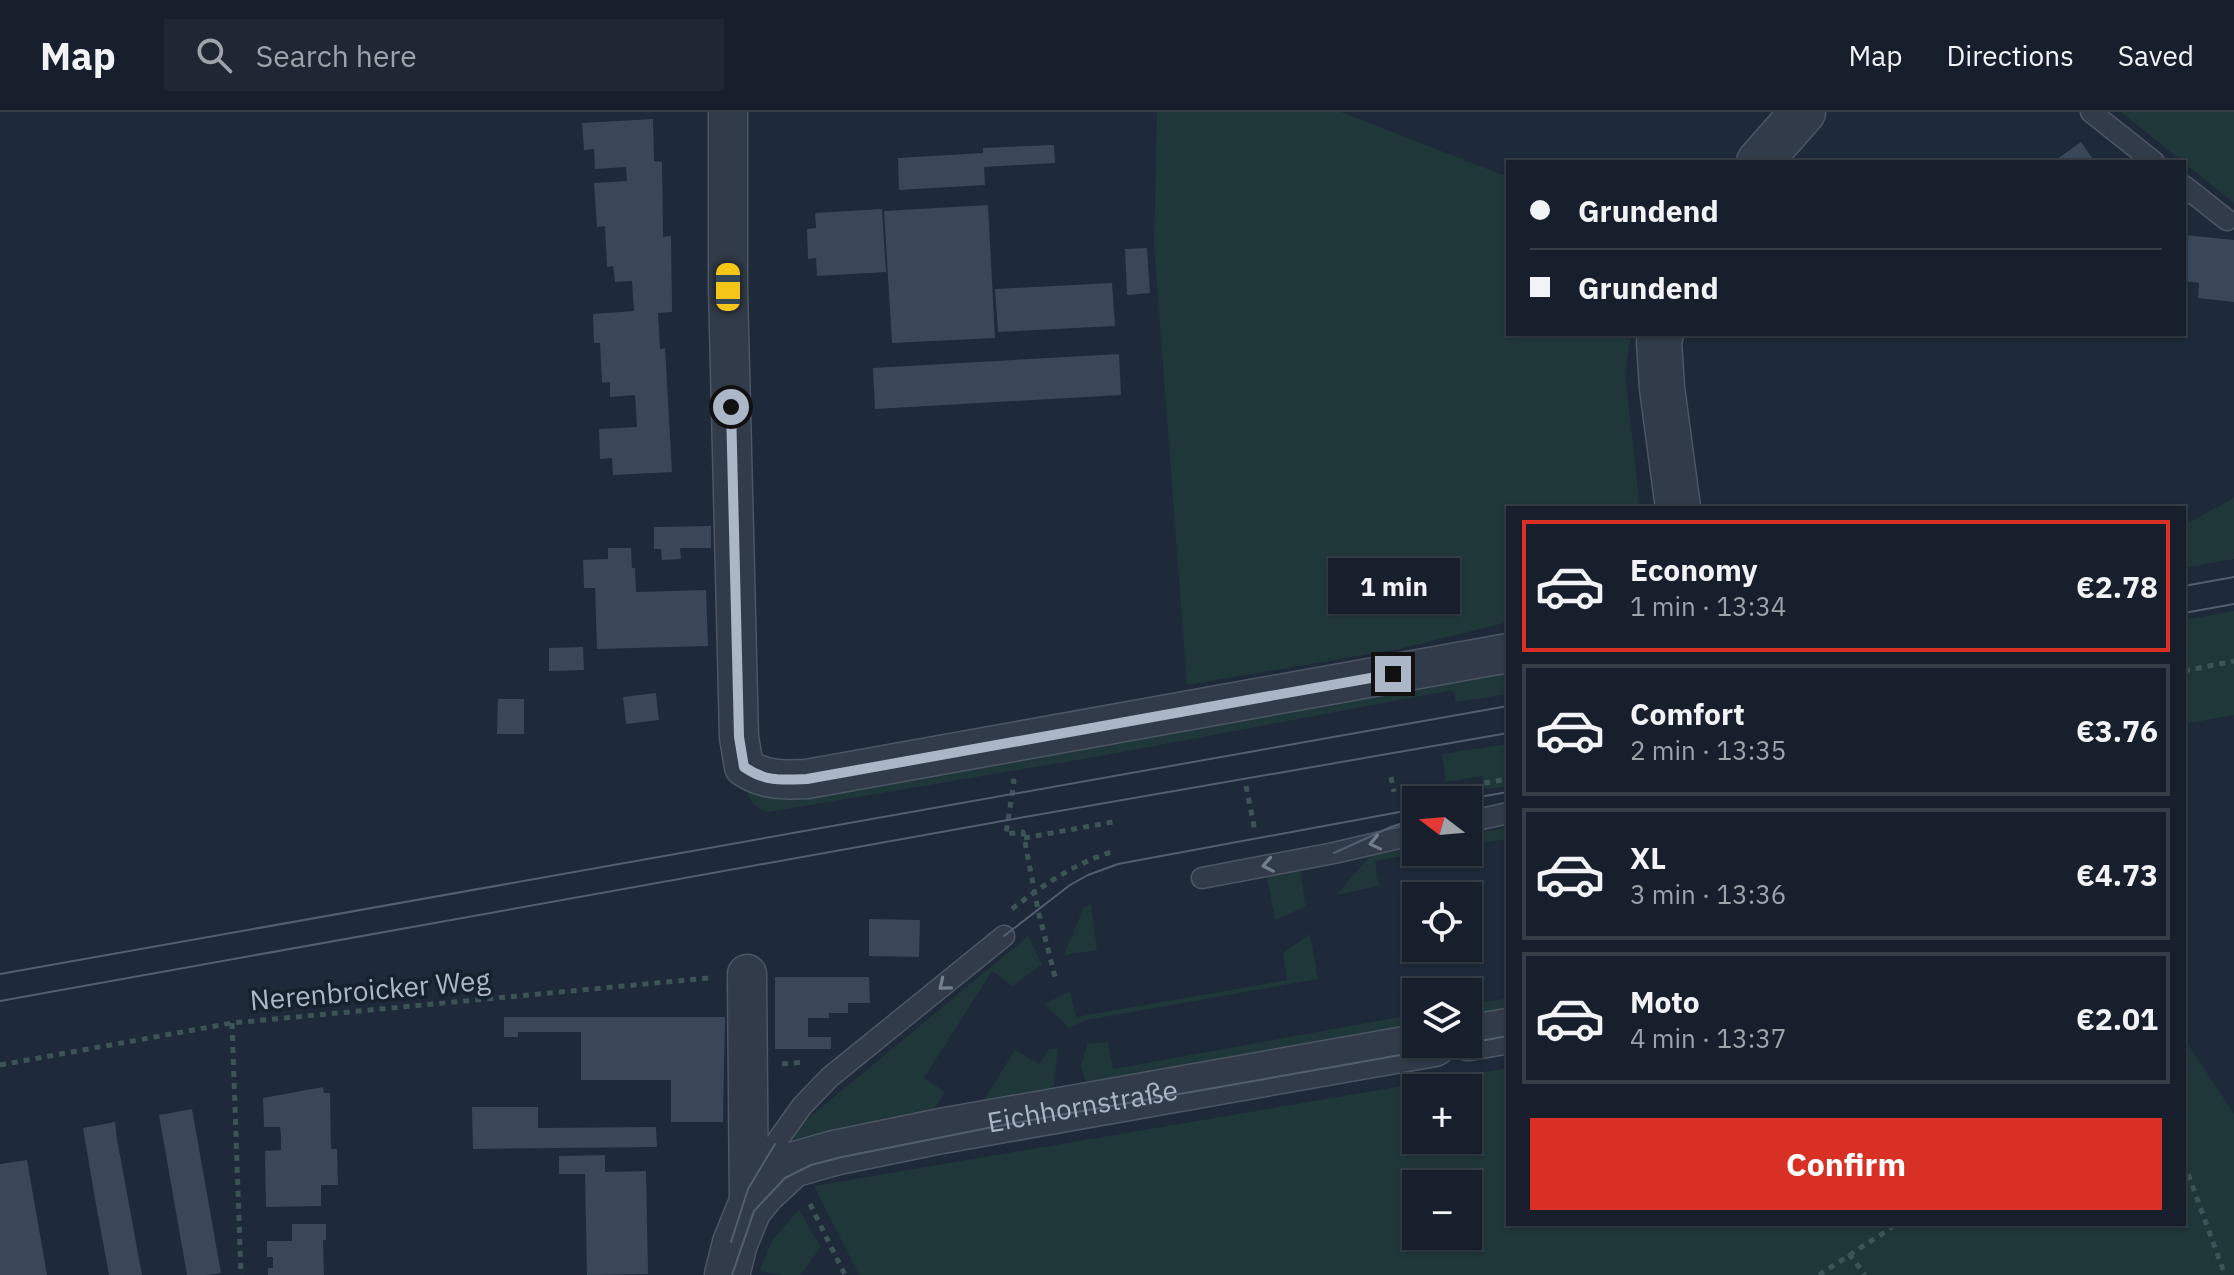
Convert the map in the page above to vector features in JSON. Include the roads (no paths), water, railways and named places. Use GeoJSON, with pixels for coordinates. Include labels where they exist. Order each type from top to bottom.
{"type":"FeatureCollection","features":[{"type":"Feature","properties":{"kind":"street"},"geometry":{"type":"LineString","coordinates":[[728,112],[728,287],[739,737],[744,767],[758,777],[807,779],[1506,653]]}},
{"type":"Feature","properties":{"kind":"street"},"geometry":{"type":"LineString","coordinates":[[1761,160],[1803,112]]}},
{"type":"Feature","properties":{"kind":"street"},"geometry":{"type":"LineString","coordinates":[[1660,336],[1662,388],[1678,506]]}},
{"type":"Feature","properties":{"kind":"street","name":"Eichhornstraße"},"geometry":{"type":"LineString","coordinates":[[747,974],[749,1209]]}},
{"type":"Feature","properties":{"kind":"street"},"geometry":{"type":"LineString","coordinates":[[1482,1036],[1506,1031]]}},
{"type":"Feature","properties":{"kind":"street","name":"Eichhornstraße"},"geometry":{"type":"LineString","coordinates":[[727,1275],[735,1243],[749,1209],[792,1165],[941,1131],[1402,1050]]}},
{"type":"Feature","properties":{"kind":"lane"},"geometry":{"type":"LineString","coordinates":[[2091,112],[2151,160]]}},
{"type":"Feature","properties":{"kind":"lane"},"geometry":{"type":"LineString","coordinates":[[2186,188],[2227,220]]}},
{"type":"Feature","properties":{"kind":"lane"},"geometry":{"type":"LineString","coordinates":[[1482,819],[1506,813]]}},
{"type":"Feature","properties":{"kind":"lane"},"geometry":{"type":"LineString","coordinates":[[1202,878],[1402,837]]}},
{"type":"Feature","properties":{"kind":"lane"},"geometry":{"type":"LineString","coordinates":[[749,1209],[775,1144],[802,1106],[830,1077],[1004,936]]}},
{"type":"Feature","properties":{"kind":"tram line"},"geometry":{"type":"LineString","coordinates":[[2186,586],[2234,577]]}},
{"type":"Feature","properties":{"kind":"tram line"},"geometry":{"type":"LineString","coordinates":[[2186,613],[2234,604]]}},
{"type":"Feature","properties":{"kind":"tram line"},"geometry":{"type":"LineString","coordinates":[[0,974],[1506,706]]}},
{"type":"Feature","properties":{"kind":"tram line"},"geometry":{"type":"LineString","coordinates":[[0,1001],[1506,733]]}},
{"type":"Feature","properties":{"kind":"tram line"},"geometry":{"type":"LineString","coordinates":[[1482,797],[1506,792]]}},
{"type":"Feature","properties":{"kind":"tram line"},"geometry":{"type":"LineString","coordinates":[[1004,936],[1070,885],[1118,864],[1402,812]]}},
{"type":"Feature","properties":{"kind":"tram line"},"geometry":{"type":"LineString","coordinates":[[1334,853],[1402,823]]}},
{"type":"Feature","properties":{"kind":"tram line"},"geometry":{"type":"LineString","coordinates":[[1482,1041],[1506,1036]]}},
{"type":"Feature","properties":{"kind":"tram line"},"geometry":{"type":"LineString","coordinates":[[732,1275],[754,1211],[785,1178],[811,1165],[998,1126],[1402,1055]]}},
{"type":"Feature","properties":{"kind":"tram line"},"geometry":{"type":"LineString","coordinates":[[731,1242],[748,1189],[775,1144]]}}]}
